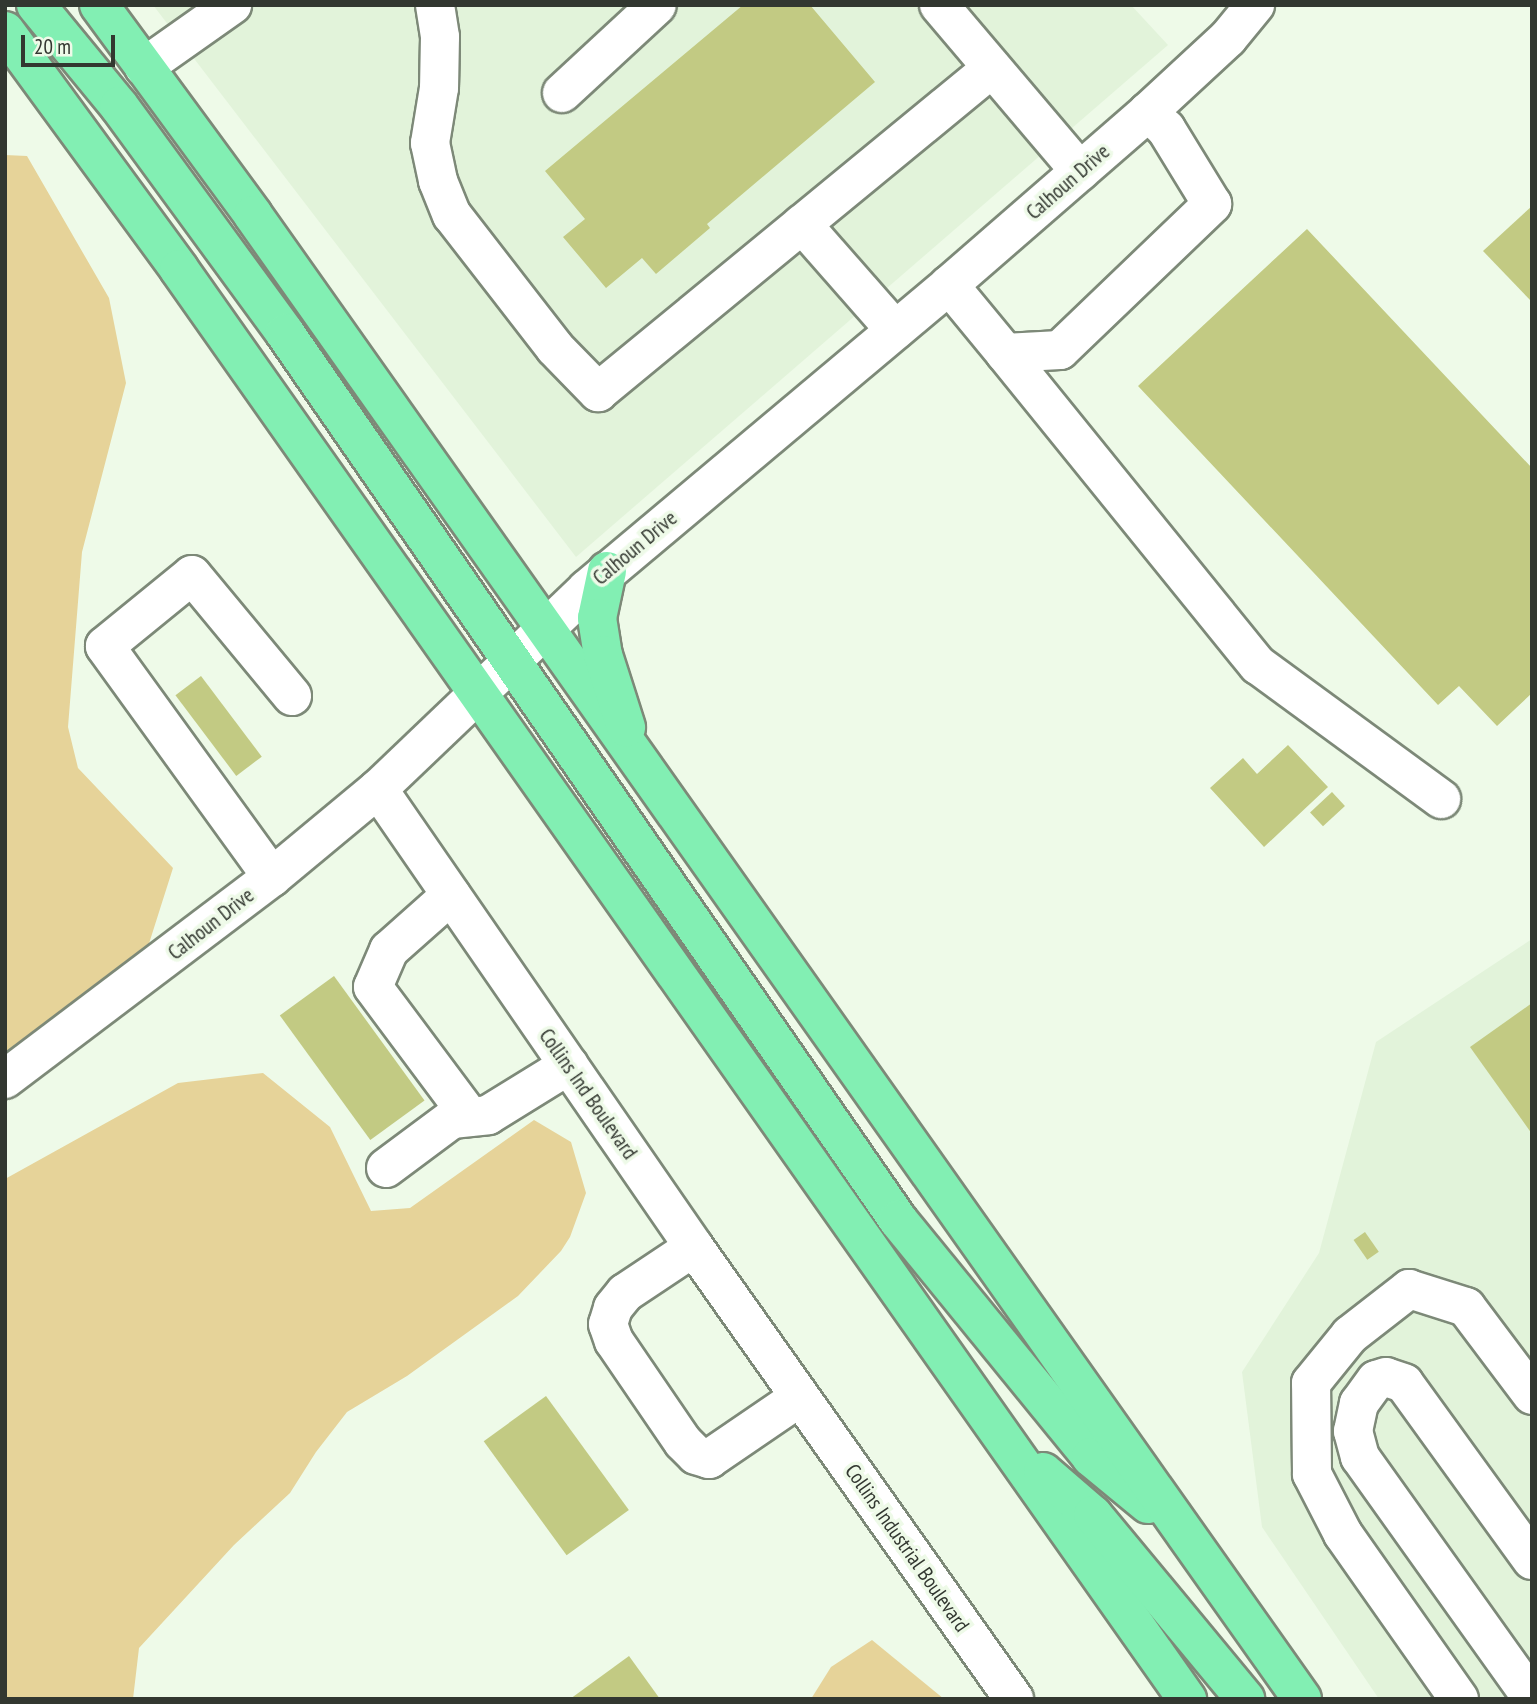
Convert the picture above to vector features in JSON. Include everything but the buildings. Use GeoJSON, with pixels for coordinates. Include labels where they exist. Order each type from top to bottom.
{"type":"FeatureCollection","features":[{"type":"Feature","properties":{"kind":"highway"},"geometry":{"type":"LineString","coordinates":[[36,5],[119,106],[285,333],[509,661],[898,1220],[1091,1457],[1188,1536]]}},
{"type":"Feature","properties":{"kind":"highway"},"geometry":{"type":"LineString","coordinates":[[99,5],[253,215],[1302,1699]]}},
{"type":"Feature","properties":{"kind":"highway"},"geometry":{"type":"LineString","coordinates":[[11,52],[179,269],[1187,1699]]}},
{"type":"Feature","properties":{"kind":"highway"},"geometry":{"type":"LineString","coordinates":[[607,571],[597,618],[603,655],[638,762]]}},
{"type":"Feature","properties":{"kind":"highway"},"geometry":{"type":"LineString","coordinates":[[1001,1437],[1093,1515],[1245,1699]]}},
{"type":"Feature","properties":{"kind":"street"},"geometry":{"type":"LineString","coordinates":[[144,67],[232,5]]}},
{"type":"Feature","properties":{"kind":"street"},"geometry":{"type":"LineString","coordinates":[[435,5],[440,37],[439,88],[430,143],[438,181],[452,215],[555,348],[598,392],[992,68]]}},
{"type":"Feature","properties":{"kind":"street"},"geometry":{"type":"LineString","coordinates":[[562,93],[657,5]]}},
{"type":"Feature","properties":{"kind":"street"},"geometry":{"type":"LineString","coordinates":[[939,5],[1080,171]]}},
{"type":"Feature","properties":{"kind":"street","name":"Calhoun Drive"},"geometry":{"type":"LineString","coordinates":[[5,1079],[272,877],[378,789],[509,661],[607,571],[950,285],[1148,112],[1228,38],[1255,5]]}},
{"type":"Feature","properties":{"kind":"street"},"geometry":{"type":"LineString","coordinates":[[1005,353],[1060,350],[1212,204],[1166,129],[1148,112]]}},
{"type":"Feature","properties":{"kind":"street"},"geometry":{"type":"LineString","coordinates":[[802,224],[895,330]]}},
{"type":"Feature","properties":{"kind":"street"},"geometry":{"type":"LineString","coordinates":[[950,285],[1258,665],[1441,799]]}},
{"type":"Feature","properties":{"kind":"street"},"geometry":{"type":"LineString","coordinates":[[272,877],[105,646],[192,575],[292,696]]}},
{"type":"Feature","properties":{"kind":"street","name":"Collins Ind Boulevard"},"geometry":{"type":"LineString","coordinates":[[378,789],[800,1397]]}},
{"type":"Feature","properties":{"kind":"street"},"geometry":{"type":"LineString","coordinates":[[451,895],[389,950],[373,988],[470,1117]]}},
{"type":"Feature","properties":{"kind":"street"},"geometry":{"type":"LineString","coordinates":[[386,1168],[453,1119],[488,1115],[569,1065]]}},
{"type":"Feature","properties":{"kind":"street"},"geometry":{"type":"LineString","coordinates":[[694,1247],[625,1293],[613,1308],[608,1324],[614,1341],[683,1442],[696,1455],[709,1459],[800,1397]]}},
{"type":"Feature","properties":{"kind":"street"},"geometry":{"type":"LineString","coordinates":[[1459,1699],[1343,1534],[1312,1474],[1311,1383],[1350,1335],[1409,1289],[1466,1307],[1532,1395]]}},
{"type":"Feature","properties":{"kind":"street"},"geometry":{"type":"LineString","coordinates":[[1532,1560],[1404,1382],[1386,1377],[1376,1380],[1360,1403],[1353,1431],[1360,1457],[1532,1698]]}},
{"type":"Feature","properties":{"kind":"street","name":"Collins Industrial Boulevard"},"geometry":{"type":"LineString","coordinates":[[800,1397],[1014,1699]]}},
{"type":"Feature","properties":{"kind":"shaded area"},"geometry":{"type":"Polygon","coordinates":[[[153,5],[1131,5],[1168,45],[576,557],[153,5]]]}},
{"type":"Feature","properties":{"kind":"shaded area"},"geometry":{"type":"Polygon","coordinates":[[[5,155],[27,156],[109,298],[126,383],[82,552],[68,727],[78,768],[173,868],[146,953],[5,1061],[5,155]]]}},
{"type":"Feature","properties":{"kind":"shaded area"},"geometry":{"type":"Polygon","coordinates":[[[1532,939],[1532,1699],[1379,1699],[1262,1527],[1242,1372],[1319,1253],[1376,1042],[1532,939]]]}},
{"type":"Feature","properties":{"kind":"shaded area"},"geometry":{"type":"Polygon","coordinates":[[[263,1073],[330,1127],[371,1211],[410,1208],[534,1120],[571,1142],[586,1193],[570,1237],[561,1251],[518,1296],[407,1376],[347,1412],[316,1452],[290,1493],[234,1545],[139,1648],[133,1699],[5,1699],[5,1179],[178,1083],[263,1073]]]}},
{"type":"Feature","properties":{"kind":"shaded area"},"geometry":{"type":"Polygon","coordinates":[[[872,1640],[944,1699],[811,1699],[831,1667],[872,1640]]]}}]}
